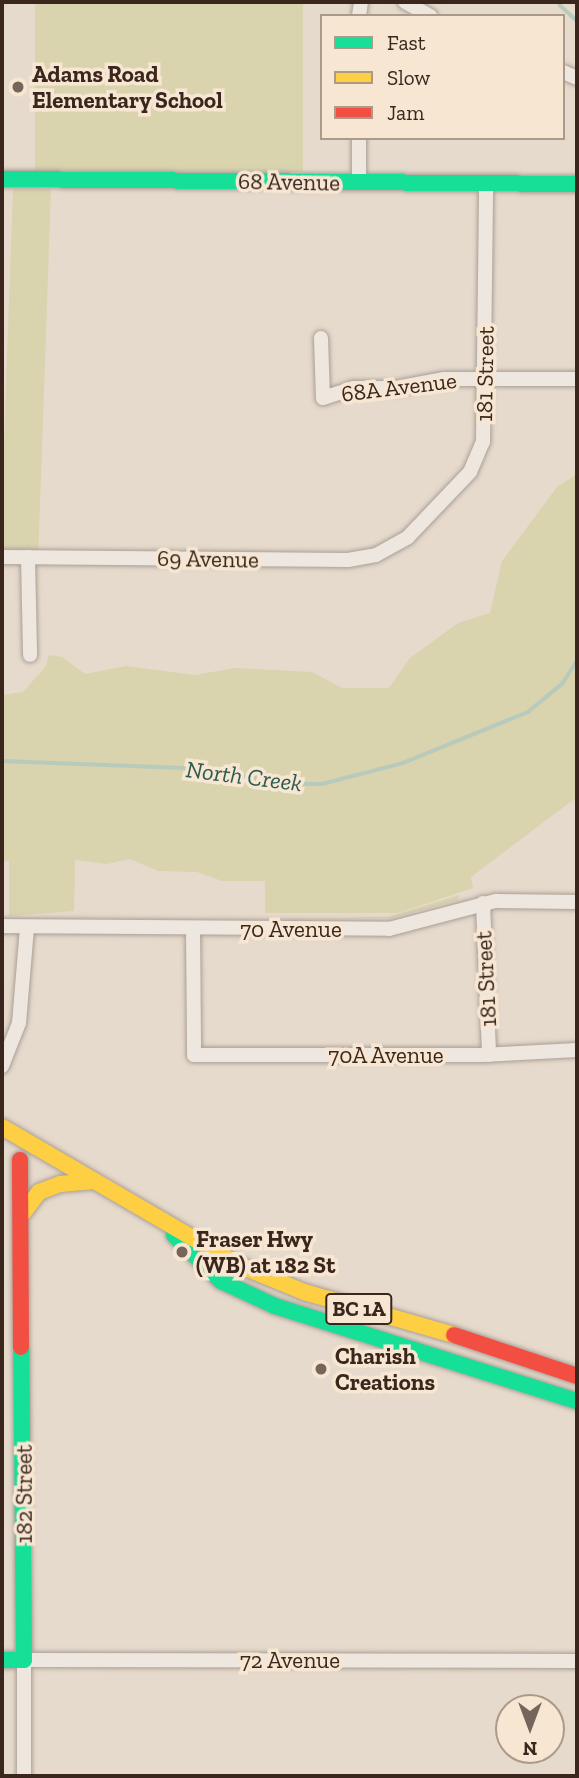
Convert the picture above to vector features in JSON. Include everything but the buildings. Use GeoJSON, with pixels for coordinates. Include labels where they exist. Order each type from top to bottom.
{"type":"FeatureCollection","features":[{"type":"Feature","properties":{"kind":"street"},"geometry":{"type":"LineString","coordinates":[[405,2],[426,14]]}},
{"type":"Feature","properties":{"kind":"street"},"geometry":{"type":"LineString","coordinates":[[359,140],[359,183]]}},
{"type":"Feature","properties":{"kind":"street","name":"68 Avenue"},"geometry":{"type":"LineString","coordinates":[[2,179],[577,184]]}},
{"type":"Feature","properties":{"kind":"street","name":"181 Street"},"geometry":{"type":"LineString","coordinates":[[408,537],[478,459],[485,429],[486,183]]}},
{"type":"Feature","properties":{"kind":"street","name":"68A Avenue"},"geometry":{"type":"LineString","coordinates":[[321,338],[323,398],[353,388],[486,379],[577,379]]}},
{"type":"Feature","properties":{"kind":"street","name":"69 Avenue"},"geometry":{"type":"LineString","coordinates":[[2,557],[348,560],[376,555],[408,537]]}},
{"type":"Feature","properties":{"kind":"street"},"geometry":{"type":"LineString","coordinates":[[28,558],[30,655]]}},
{"type":"Feature","properties":{"kind":"street","name":"70 Avenue"},"geometry":{"type":"LineString","coordinates":[[2,926],[388,929],[483,903],[577,902]]}},
{"type":"Feature","properties":{"kind":"street","name":"181 Street"},"geometry":{"type":"LineString","coordinates":[[483,903],[489,1055]]}},
{"type":"Feature","properties":{"kind":"street"},"geometry":{"type":"LineString","coordinates":[[2,1066],[19,1023],[27,928]]}},
{"type":"Feature","properties":{"kind":"street","name":"70A Avenue"},"geometry":{"type":"LineString","coordinates":[[193,928],[194,1055],[489,1055],[577,1050]]}},
{"type":"Feature","properties":{"kind":"street","name":"BC 1A"},"geometry":{"type":"LineString","coordinates":[[2,1127],[152,1215],[276,1281],[577,1376]]}},
{"type":"Feature","properties":{"kind":"street","name":"182 Street"},"geometry":{"type":"LineString","coordinates":[[20,1160],[24,1212],[24,1776]]}},
{"type":"Feature","properties":{"kind":"street"},"geometry":{"type":"LineString","coordinates":[[24,1212],[39,1192],[60,1184],[94,1181]]}},
{"type":"Feature","properties":{"kind":"street","name":"BC 1A"},"geometry":{"type":"LineString","coordinates":[[152,1215],[222,1281],[275,1306],[494,1371],[577,1401]]}},
{"type":"Feature","properties":{"kind":"street","name":"72 Avenue"},"geometry":{"type":"LineString","coordinates":[[2,1660],[577,1661]]}},
{"type":"Feature","properties":{"kind":"shaded area"},"geometry":{"type":"Polygon","coordinates":[[[35,2],[303,2],[303,172],[35,172],[35,2]]]}},
{"type":"Feature","properties":{"kind":"shaded area"},"geometry":{"type":"Polygon","coordinates":[[[13,188],[51,189],[38,550],[2,549],[13,188]]]}},
{"type":"Feature","properties":{"kind":"shaded area"},"geometry":{"type":"Polygon","coordinates":[[[577,474],[577,797],[471,877],[473,888],[398,913],[265,913],[265,881],[222,881],[197,872],[158,871],[130,859],[107,864],[75,860],[74,911],[9,916],[9,860],[2,863],[2,695],[23,692],[46,666],[49,655],[62,657],[85,674],[126,666],[195,675],[235,668],[312,672],[342,688],[389,688],[410,658],[458,623],[490,613],[502,561],[557,487],[577,474]]]}},
{"type":"Feature","properties":{"kind":"shaded area"},"geometry":{"type":"Polygon","coordinates":[[[459,895],[458,900],[392,918],[265,919],[388,917],[459,895]]]}},
{"type":"Feature","properties":{"kind":"waterway"},"geometry":{"type":"LineString","coordinates":[[560,5],[577,21]]}},
{"type":"Feature","properties":{"kind":"waterway","name":"North Creek"},"geometry":{"type":"LineString","coordinates":[[2,761],[210,769],[283,784],[322,784],[403,763],[528,712],[562,684],[577,661]]}},
{"type":"Feature","properties":{"kind":"traffic: fast"},"geometry":{"type":"LineString","coordinates":[[2,179],[577,184]]}},
{"type":"Feature","properties":{"kind":"traffic: fast"},"geometry":{"type":"LineString","coordinates":[[174,1235],[221,1281],[275,1306],[577,1401]]}},
{"type":"Feature","properties":{"kind":"traffic: fast"},"geometry":{"type":"LineString","coordinates":[[2,1660],[24,1660],[21,1347]]}},
{"type":"Feature","properties":{"kind":"traffic: slow"},"geometry":{"type":"LineString","coordinates":[[2,1127],[241,1266],[304,1292],[454,1335]]}},
{"type":"Feature","properties":{"kind":"traffic: slow"},"geometry":{"type":"LineString","coordinates":[[24,1212],[39,1192],[60,1184],[94,1181]]}},
{"type":"Feature","properties":{"kind":"traffic: jam"},"geometry":{"type":"LineString","coordinates":[[20,1160],[21,1347]]}},
{"type":"Feature","properties":{"kind":"traffic: jam"},"geometry":{"type":"LineString","coordinates":[[454,1335],[577,1376]]}},
{"type":"Feature","properties":{"kind":"place","name":"Adams Road Elementary School"},"geometry":{"type":"Point","coordinates":[18,87]}},
{"type":"Feature","properties":{"kind":"place","name":"Fraser Hwy (WB) at 182 St"},"geometry":{"type":"Point","coordinates":[182,1252]}},
{"type":"Feature","properties":{"kind":"place","name":"Charish Creations"},"geometry":{"type":"Point","coordinates":[321,1369]}}]}
